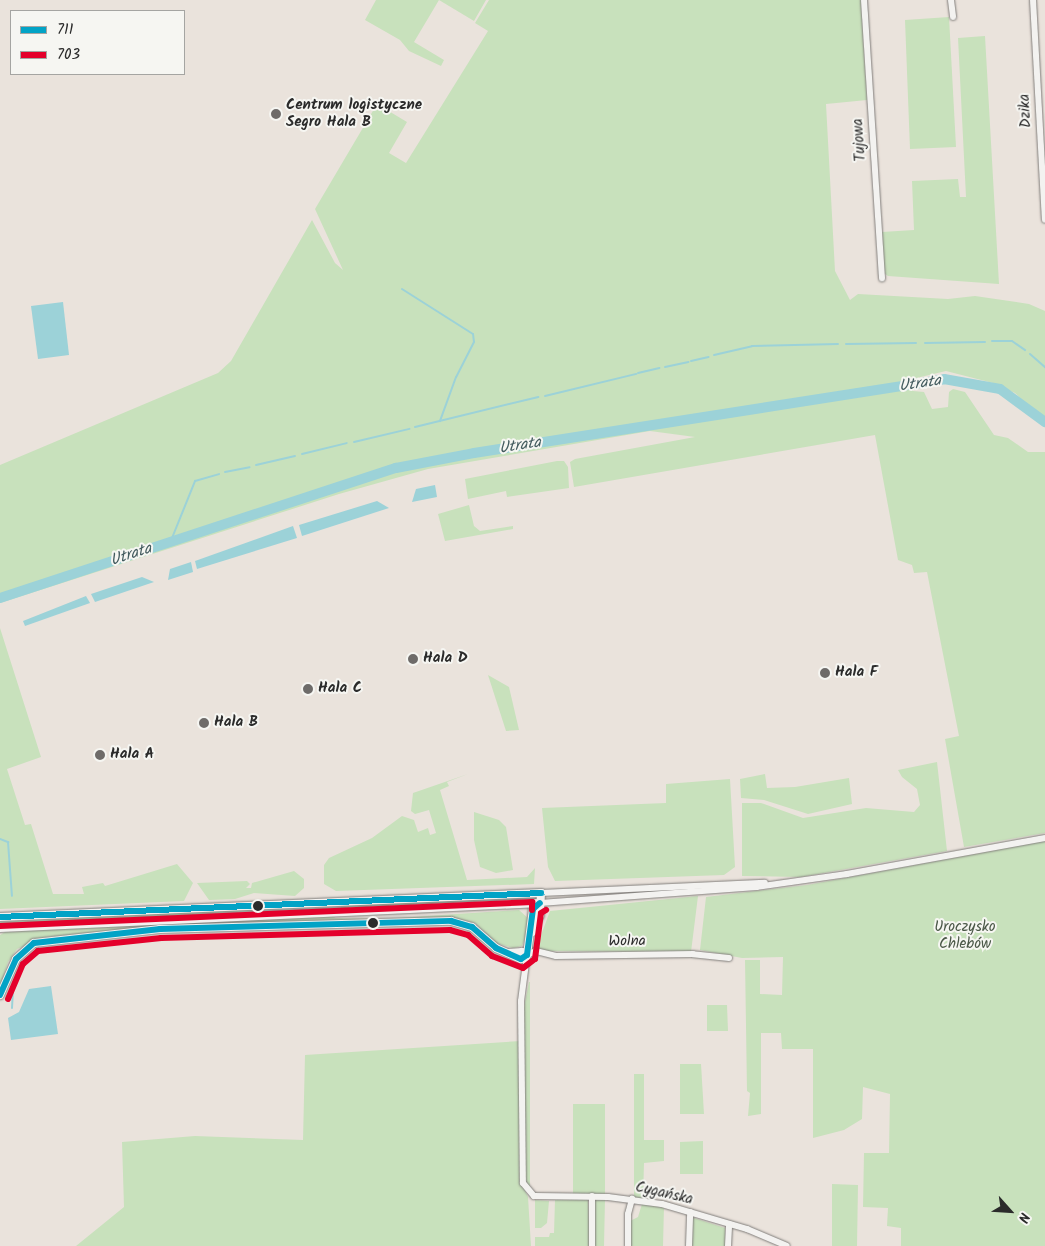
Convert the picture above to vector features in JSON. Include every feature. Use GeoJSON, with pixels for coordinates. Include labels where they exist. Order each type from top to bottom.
{"type":"FeatureCollection","features":[{"type":"Feature","properties":{"kind":"street","name":"Tujowa"},"geometry":{"type":"LineString","coordinates":[[864,0],[882,278]]}},
{"type":"Feature","properties":{"kind":"street"},"geometry":{"type":"LineString","coordinates":[[952,0],[952,16]]}},
{"type":"Feature","properties":{"kind":"street","name":"Dzika"},"geometry":{"type":"LineString","coordinates":[[1033,0],[1045,220]]}},
{"type":"Feature","properties":{"kind":"street"},"geometry":{"type":"LineString","coordinates":[[0,928],[540,903],[687,894],[846,874],[1045,838]]}},
{"type":"Feature","properties":{"kind":"street"},"geometry":{"type":"LineString","coordinates":[[0,917],[739,882],[767,884]]}},
{"type":"Feature","properties":{"kind":"street"},"geometry":{"type":"LineString","coordinates":[[0,994],[16,959],[34,943],[160,930],[451,921],[472,927],[491,944],[521,959],[527,955],[532,932],[540,915],[541,892]]}},
{"type":"Feature","properties":{"kind":"street","name":"Wolna"},"geometry":{"type":"LineString","coordinates":[[527,955],[536,952],[560,956],[693,954],[729,958]]}},
{"type":"Feature","properties":{"kind":"street","name":"Cygańska"},"geometry":{"type":"LineString","coordinates":[[527,955],[521,1001],[523,1183],[531,1195],[632,1199],[690,1212],[729,1224],[776,1244],[787,1246]]}},
{"type":"Feature","properties":{"kind":"street"},"geometry":{"type":"LineString","coordinates":[[592,1196],[592,1246]]}},
{"type":"Feature","properties":{"kind":"street"},"geometry":{"type":"LineString","coordinates":[[628,1246],[628,1214],[632,1199]]}},
{"type":"Feature","properties":{"kind":"street"},"geometry":{"type":"LineString","coordinates":[[689,1246],[690,1212]]}},
{"type":"Feature","properties":{"kind":"street"},"geometry":{"type":"LineString","coordinates":[[728,1246],[729,1224]]}},
{"type":"Feature","properties":{"kind":"green space"},"geometry":{"type":"Polygon","coordinates":[[[376,0],[439,0],[414,42],[444,60],[441,66],[409,51],[400,40],[365,20],[376,0]]]}},
{"type":"Feature","properties":{"kind":"green space"},"geometry":{"type":"Polygon","coordinates":[[[439,0],[486,0],[474,21],[439,0]]]}},
{"type":"Feature","properties":{"kind":"green space"},"geometry":{"type":"Polygon","coordinates":[[[489,0],[861,0],[867,100],[826,104],[835,271],[850,300],[858,294],[948,299],[975,296],[1029,304],[1045,311],[1045,421],[1015,393],[993,383],[946,371],[912,379],[913,391],[924,392],[932,409],[948,407],[949,392],[953,389],[965,392],[994,435],[1008,438],[1028,452],[1045,452],[1045,833],[964,847],[945,739],[959,736],[927,572],[914,573],[912,565],[898,560],[875,435],[574,487],[570,462],[575,459],[695,437],[650,431],[428,469],[339,494],[0,603],[0,465],[218,373],[231,361],[312,220],[335,263],[343,270],[315,209],[377,104],[407,122],[389,153],[406,163],[488,31],[475,23],[489,0]]]}},
{"type":"Feature","properties":{"kind":"green space"},"geometry":{"type":"Polygon","coordinates":[[[949,17],[956,147],[910,149],[905,20],[949,17]]]}},
{"type":"Feature","properties":{"kind":"green space"},"geometry":{"type":"Polygon","coordinates":[[[985,36],[999,284],[888,276],[884,273],[882,232],[914,230],[912,181],[958,179],[960,197],[966,197],[958,38],[985,36]]]}},
{"type":"Feature","properties":{"kind":"green space"},"geometry":{"type":"Polygon","coordinates":[[[564,461],[568,467],[569,488],[507,497],[506,491],[468,499],[465,479],[564,461]]]}},
{"type":"Feature","properties":{"kind":"green space"},"geometry":{"type":"Polygon","coordinates":[[[469,505],[474,526],[480,531],[513,526],[513,529],[445,541],[438,514],[469,505]]]}},
{"type":"Feature","properties":{"kind":"green space"},"geometry":{"type":"Polygon","coordinates":[[[0,628],[41,757],[7,769],[25,825],[31,824],[53,894],[84,894],[82,887],[103,883],[105,886],[177,864],[193,883],[184,901],[0,909],[0,628]]]}},
{"type":"Feature","properties":{"kind":"green space"},"geometry":{"type":"Polygon","coordinates":[[[488,675],[509,687],[519,730],[506,731],[488,675]]]}},
{"type":"Feature","properties":{"kind":"green space"},"geometry":{"type":"Polygon","coordinates":[[[937,762],[947,851],[801,877],[742,876],[742,803],[761,803],[803,818],[866,808],[914,812],[920,805],[917,789],[902,777],[898,770],[937,762]]]}},
{"type":"Feature","properties":{"kind":"green space"},"geometry":{"type":"Polygon","coordinates":[[[468,774],[447,782],[449,786],[440,790],[467,880],[527,877],[535,868],[534,884],[336,891],[324,884],[324,865],[329,858],[372,838],[402,816],[414,820],[418,832],[428,828],[430,835],[436,833],[429,810],[415,814],[411,811],[413,793],[468,774]]]}},
{"type":"Feature","properties":{"kind":"green space"},"geometry":{"type":"Polygon","coordinates":[[[765,774],[767,788],[795,787],[849,778],[852,804],[808,814],[764,800],[741,798],[740,779],[765,774]]]}},
{"type":"Feature","properties":{"kind":"green space"},"geometry":{"type":"Polygon","coordinates":[[[730,779],[735,867],[724,875],[555,881],[548,867],[542,808],[666,803],[666,784],[730,779]]]}},
{"type":"Feature","properties":{"kind":"green space"},"geometry":{"type":"Polygon","coordinates":[[[474,812],[499,820],[506,827],[513,870],[496,873],[480,867],[474,840],[474,812]]]}},
{"type":"Feature","properties":{"kind":"green space","name":"Uroczysko Chlebów"},"geometry":{"type":"Polygon","coordinates":[[[1045,841],[1045,1246],[901,1246],[901,1228],[887,1226],[888,1208],[863,1207],[864,1153],[889,1153],[890,1094],[863,1087],[862,1119],[844,1130],[813,1138],[813,1049],[782,1049],[781,1033],[761,1033],[761,1114],[748,1116],[750,1093],[747,1091],[745,960],[760,960],[760,994],[782,995],[783,957],[742,958],[700,950],[706,897],[807,885],[1045,841]]]}},
{"type":"Feature","properties":{"kind":"green space"},"geometry":{"type":"Polygon","coordinates":[[[294,871],[304,879],[304,888],[295,896],[254,893],[235,899],[209,900],[197,883],[247,881],[250,884],[246,888],[251,888],[252,883],[294,871]]]}},
{"type":"Feature","properties":{"kind":"green space"},"geometry":{"type":"Polygon","coordinates":[[[698,896],[691,952],[541,951],[537,946],[550,911],[698,896]]]}},
{"type":"Feature","properties":{"kind":"green space"},"geometry":{"type":"Polygon","coordinates":[[[511,897],[444,904],[341,909],[341,904],[511,897]]]}},
{"type":"Feature","properties":{"kind":"green space"},"geometry":{"type":"Polygon","coordinates":[[[307,907],[0,925],[0,922],[80,917],[307,907]]]}},
{"type":"Feature","properties":{"kind":"green space"},"geometry":{"type":"Polygon","coordinates":[[[519,910],[529,919],[528,930],[522,946],[513,948],[496,943],[475,923],[452,917],[165,926],[45,937],[17,949],[8,962],[0,987],[0,935],[5,932],[334,916],[335,918],[382,919],[519,910]]]}},
{"type":"Feature","properties":{"kind":"green space"},"geometry":{"type":"Polygon","coordinates":[[[529,982],[530,1188],[526,1186],[523,1012],[529,982]]]}},
{"type":"Feature","properties":{"kind":"green space"},"geometry":{"type":"Polygon","coordinates":[[[707,1005],[727,1005],[728,1031],[707,1031],[707,1005]]]}},
{"type":"Feature","properties":{"kind":"green space"},"geometry":{"type":"Polygon","coordinates":[[[521,1041],[521,1182],[528,1197],[531,1246],[76,1246],[124,1207],[122,1142],[195,1136],[303,1140],[305,1055],[521,1041]]]}},
{"type":"Feature","properties":{"kind":"green space"},"geometry":{"type":"Polygon","coordinates":[[[680,1064],[701,1064],[704,1114],[680,1114],[680,1064]]]}},
{"type":"Feature","properties":{"kind":"green space"},"geometry":{"type":"Polygon","coordinates":[[[634,1074],[644,1074],[644,1140],[664,1140],[664,1161],[644,1163],[643,1199],[634,1197],[634,1074]]]}},
{"type":"Feature","properties":{"kind":"green space"},"geometry":{"type":"Polygon","coordinates":[[[573,1104],[605,1104],[605,1194],[573,1194],[573,1104]]]}},
{"type":"Feature","properties":{"kind":"green space"},"geometry":{"type":"Polygon","coordinates":[[[703,1141],[703,1174],[680,1174],[680,1142],[703,1141]]]}},
{"type":"Feature","properties":{"kind":"green space"},"geometry":{"type":"Polygon","coordinates":[[[832,1184],[858,1185],[857,1246],[832,1246],[832,1184]]]}},
{"type":"Feature","properties":{"kind":"green space"},"geometry":{"type":"Polygon","coordinates":[[[588,1199],[590,1246],[535,1246],[535,1237],[549,1237],[550,1233],[554,1233],[555,1200],[588,1199]]]}},
{"type":"Feature","properties":{"kind":"green space"},"geometry":{"type":"Polygon","coordinates":[[[594,1199],[605,1199],[604,1246],[593,1246],[594,1199]]]}},
{"type":"Feature","properties":{"kind":"green space"},"geometry":{"type":"Polygon","coordinates":[[[535,1200],[549,1201],[547,1223],[541,1228],[535,1228],[535,1200]]]}},
{"type":"Feature","properties":{"kind":"green space"},"geometry":{"type":"Polygon","coordinates":[[[642,1204],[664,1207],[663,1246],[629,1246],[630,1221],[638,1217],[642,1204]]]}},
{"type":"Feature","properties":{"kind":"green space"},"geometry":{"type":"Polygon","coordinates":[[[691,1217],[725,1228],[725,1246],[691,1246],[691,1217]]]}},
{"type":"Feature","properties":{"kind":"water"},"geometry":{"type":"Polygon","coordinates":[[[63,302],[69,355],[38,359],[31,306],[63,302]]]}},
{"type":"Feature","properties":{"kind":"water"},"geometry":{"type":"Polygon","coordinates":[[[435,485],[437,497],[412,502],[416,489],[435,485]]]}},
{"type":"Feature","properties":{"kind":"water"},"geometry":{"type":"Polygon","coordinates":[[[377,501],[389,508],[302,536],[299,525],[377,501]]]}},
{"type":"Feature","properties":{"kind":"water"},"geometry":{"type":"Polygon","coordinates":[[[293,526],[297,538],[197,569],[195,561],[293,526]]]}},
{"type":"Feature","properties":{"kind":"water"},"geometry":{"type":"Polygon","coordinates":[[[191,562],[193,572],[168,580],[170,569],[191,562]]]}},
{"type":"Feature","properties":{"kind":"water"},"geometry":{"type":"Polygon","coordinates":[[[142,577],[154,582],[95,602],[91,594],[142,577]]]}},
{"type":"Feature","properties":{"kind":"water"},"geometry":{"type":"Polygon","coordinates":[[[86,596],[90,603],[25,626],[23,621],[86,596]]]}},
{"type":"Feature","properties":{"kind":"water"},"geometry":{"type":"Polygon","coordinates":[[[51,986],[58,1034],[11,1040],[8,1018],[19,1012],[29,989],[51,986]]]}},
{"type":"Feature","properties":{"kind":"waterway"},"geometry":{"type":"LineString","coordinates":[[402,289],[473,334],[474,342],[456,377],[440,421]]}},
{"type":"Feature","properties":{"kind":"waterway"},"geometry":{"type":"LineString","coordinates":[[992,341],[1012,341],[1025,350]]}},
{"type":"Feature","properties":{"kind":"waterway"},"geometry":{"type":"LineString","coordinates":[[925,343],[985,342]]}},
{"type":"Feature","properties":{"kind":"waterway"},"geometry":{"type":"LineString","coordinates":[[846,344],[916,343]]}},
{"type":"Feature","properties":{"kind":"waterway"},"geometry":{"type":"LineString","coordinates":[[714,355],[752,346],[838,344]]}},
{"type":"Feature","properties":{"kind":"waterway"},"geometry":{"type":"LineString","coordinates":[[1030,354],[1045,367]]}},
{"type":"Feature","properties":{"kind":"waterway"},"geometry":{"type":"LineString","coordinates":[[691,361],[709,357]]}},
{"type":"Feature","properties":{"kind":"waterway"},"geometry":{"type":"LineString","coordinates":[[665,367],[688,362]]}},
{"type":"Feature","properties":{"kind":"waterway"},"geometry":{"type":"LineString","coordinates":[[638,373],[659,368]]}},
{"type":"Feature","properties":{"kind":"waterway"},"geometry":{"type":"LineString","coordinates":[[545,396],[636,374]]}},
{"type":"Feature","properties":{"kind":"waterway","name":"Utrata"},"geometry":{"type":"LineString","coordinates":[[0,598],[396,468],[474,453],[944,379],[1000,389],[1045,422]]}},
{"type":"Feature","properties":{"kind":"waterway"},"geometry":{"type":"LineString","coordinates":[[415,427],[538,397]]}},
{"type":"Feature","properties":{"kind":"waterway"},"geometry":{"type":"LineString","coordinates":[[354,442],[409,429]]}},
{"type":"Feature","properties":{"kind":"waterway"},"geometry":{"type":"LineString","coordinates":[[302,454],[347,443]]}},
{"type":"Feature","properties":{"kind":"waterway"},"geometry":{"type":"LineString","coordinates":[[256,465],[295,456]]}},
{"type":"Feature","properties":{"kind":"waterway"},"geometry":{"type":"LineString","coordinates":[[225,472],[250,467]]}},
{"type":"Feature","properties":{"kind":"waterway"},"geometry":{"type":"LineString","coordinates":[[170,543],[195,481],[219,474]]}},
{"type":"Feature","properties":{"kind":"waterway"},"geometry":{"type":"LineString","coordinates":[[0,839],[8,842],[12,896]]}},
{"type":"Feature","properties":{"kind":"waterway"},"geometry":{"type":"LineString","coordinates":[[12,1008],[13,990]]}},
{"type":"Feature","properties":{"kind":"transit line","name":"711"},"geometry":{"type":"LineString","coordinates":[[0,917],[541,893]]}},
{"type":"Feature","properties":{"kind":"transit line","name":"703"},"geometry":{"type":"LineString","coordinates":[[0,926],[532,902],[532,910]]}},
{"type":"Feature","properties":{"kind":"transit line","name":"711"},"geometry":{"type":"LineString","coordinates":[[0,995],[16,959],[34,943],[160,929],[451,921],[472,927],[496,948],[521,959],[527,955],[533,909],[540,903]]}},
{"type":"Feature","properties":{"kind":"transit line","name":"703"},"geometry":{"type":"LineString","coordinates":[[8,999],[23,964],[38,951],[161,938],[450,930],[468,935],[492,956],[523,968],[535,959],[541,913],[546,910]]}},
{"type":"Feature","properties":{"kind":"place","name":"Centrum logistyczne Segro Hala B"},"geometry":{"type":"Point","coordinates":[276,114]}},
{"type":"Feature","properties":{"kind":"place","name":"Hala D"},"geometry":{"type":"Point","coordinates":[413,659]}},
{"type":"Feature","properties":{"kind":"place","name":"Hala F"},"geometry":{"type":"Point","coordinates":[825,673]}},
{"type":"Feature","properties":{"kind":"place","name":"Hala C"},"geometry":{"type":"Point","coordinates":[308,689]}},
{"type":"Feature","properties":{"kind":"place","name":"Hala B"},"geometry":{"type":"Point","coordinates":[204,723]}},
{"type":"Feature","properties":{"kind":"place","name":"Hala A"},"geometry":{"type":"Point","coordinates":[100,755]}}]}
